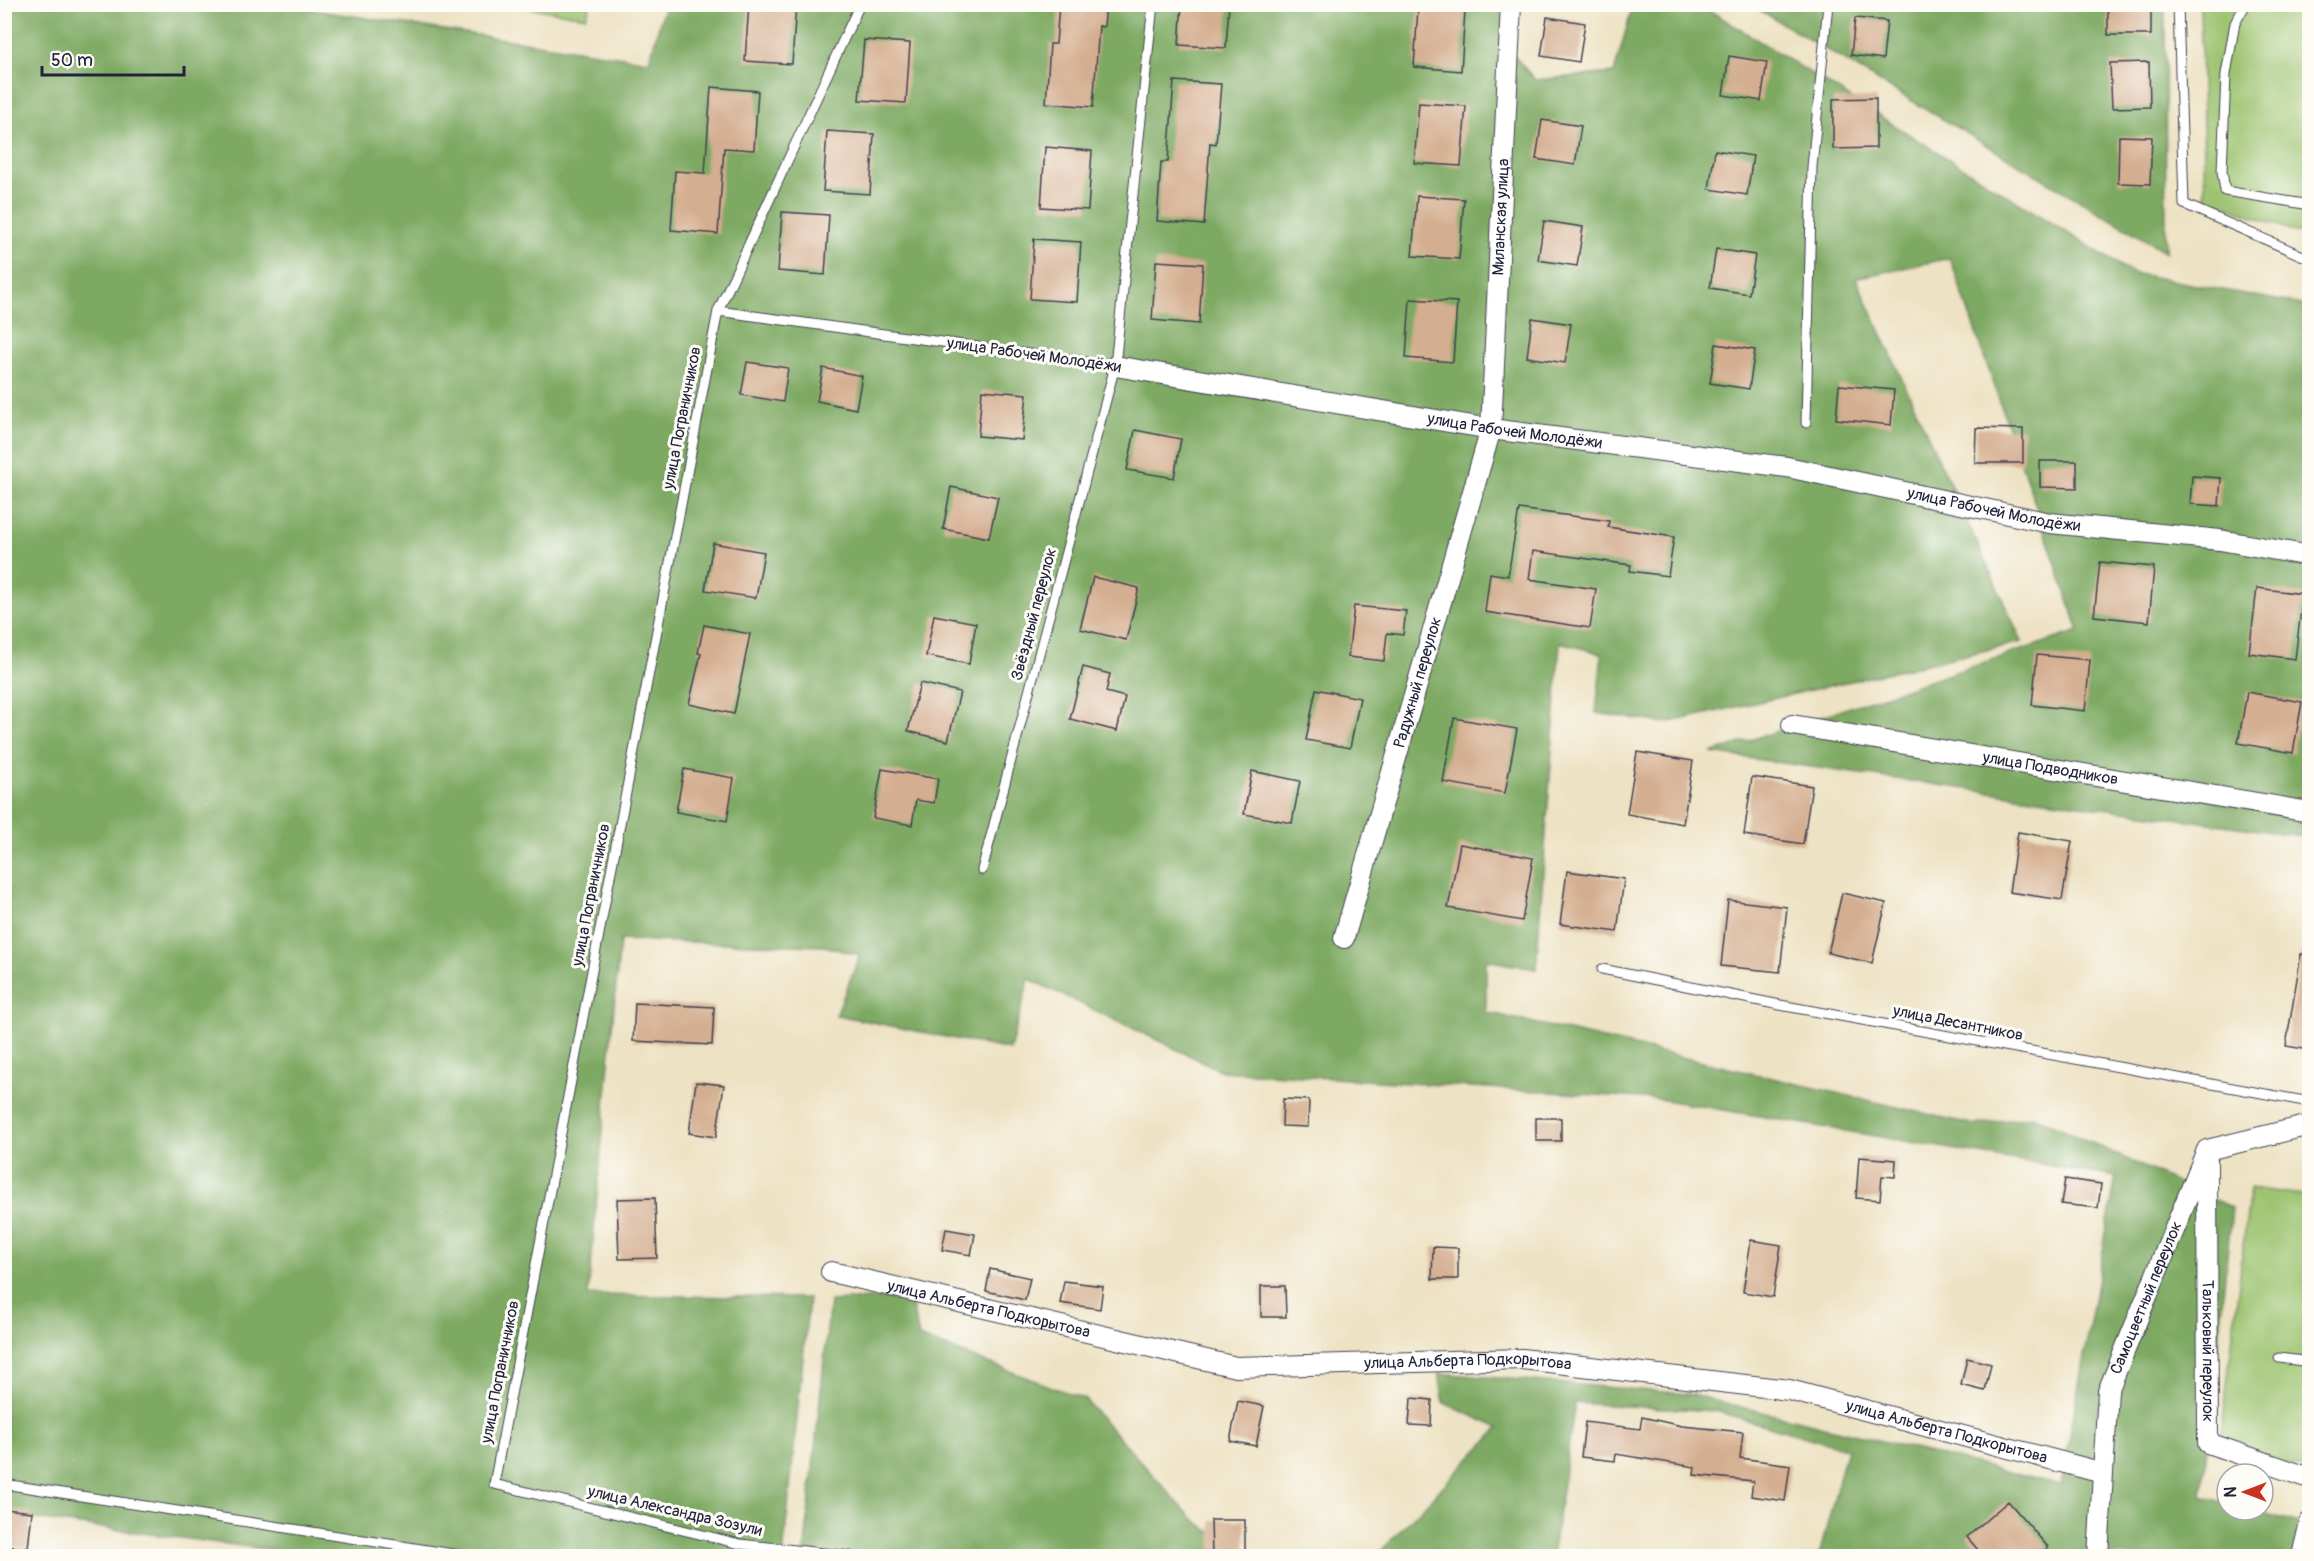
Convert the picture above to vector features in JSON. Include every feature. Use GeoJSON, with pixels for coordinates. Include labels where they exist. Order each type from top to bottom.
{"type":"FeatureCollection","features":[{"type":"Feature","properties":{"kind":"street","name":"Миланская улица"},"geometry":{"type":"LineString","coordinates":[[1491,429],[1511,4]]}},
{"type":"Feature","properties":{"kind":"street","name":"улица Рабочей Молодёжи"},"geometry":{"type":"LineString","coordinates":[[1115,366],[1491,429],[1787,467],[2050,523],[2220,540],[2310,556]]}},
{"type":"Feature","properties":{"kind":"street","name":"Радужный переулок"},"geometry":{"type":"LineString","coordinates":[[1344,938],[1491,429]]}},
{"type":"Feature","properties":{"kind":"street","name":"улица Подводников"},"geometry":{"type":"LineString","coordinates":[[1792,725],[2310,812]]}},
{"type":"Feature","properties":{"kind":"street"},"geometry":{"type":"LineString","coordinates":[[2207,1150],[2310,1125]]}},
{"type":"Feature","properties":{"kind":"street","name":"Самоцветный переулок"},"geometry":{"type":"LineString","coordinates":[[2098,1557],[2108,1390],[2207,1150]]}},
{"type":"Feature","properties":{"kind":"street","name":"Тальковый переулок"},"geometry":{"type":"LineString","coordinates":[[2207,1150],[2208,1443],[2310,1478]]}},
{"type":"Feature","properties":{"kind":"street","name":"улица Альберта Подкорытова"},"geometry":{"type":"LineString","coordinates":[[831,1272],[1236,1367],[1522,1359],[1789,1389],[2103,1473]]}},
{"type":"Feature","properties":{"kind":"street"},"geometry":{"type":"LineString","coordinates":[[2302,1557],[2310,1522]]}},
{"type":"Feature","properties":{"kind":"lane","name":"улица Пограничников"},"geometry":{"type":"LineString","coordinates":[[494,1484],[718,311],[860,4]]}},
{"type":"Feature","properties":{"kind":"lane","name":"Звёздный переулок"},"geometry":{"type":"LineString","coordinates":[[982,870],[1115,366],[1153,4]]}},
{"type":"Feature","properties":{"kind":"lane"},"geometry":{"type":"LineString","coordinates":[[1806,423],[1812,166],[1828,4]]}},
{"type":"Feature","properties":{"kind":"lane"},"geometry":{"type":"LineString","coordinates":[[2178,4],[2184,204],[2310,260]]}},
{"type":"Feature","properties":{"kind":"lane"},"geometry":{"type":"LineString","coordinates":[[2246,4],[2235,23],[2226,74],[2222,171],[2225,191],[2310,205]]}},
{"type":"Feature","properties":{"kind":"lane","name":"улица Рабочей Молодёжи"},"geometry":{"type":"LineString","coordinates":[[718,311],[1115,366]]}},
{"type":"Feature","properties":{"kind":"lane","name":"улица Десантников"},"geometry":{"type":"LineString","coordinates":[[1602,969],[1780,1005],[2310,1102]]}},
{"type":"Feature","properties":{"kind":"lane"},"geometry":{"type":"LineString","coordinates":[[2279,1358],[2310,1362]]}},
{"type":"Feature","properties":{"kind":"lane"},"geometry":{"type":"LineString","coordinates":[[4,1484],[466,1557]]}},
{"type":"Feature","properties":{"kind":"lane","name":"улица Александра Зозули"},"geometry":{"type":"LineString","coordinates":[[494,1484],[740,1545],[850,1557]]}},
{"type":"Feature","properties":{"kind":"green space"},"geometry":{"type":"Polygon","coordinates":[[[1505,4],[1500,40],[1535,80],[1614,73],[1633,5],[1701,5],[2132,273],[2309,306],[2309,837],[1711,753],[2079,631],[1950,258],[1856,278],[2022,642],[1666,723],[1596,713],[1602,654],[1560,642],[1536,969],[1486,960],[1486,1012],[1975,1125],[2034,1116],[2232,1208],[2202,1496],[2215,1500],[2215,1522],[2275,1522],[2275,1516],[2308,1525],[2303,1556],[1819,1556],[1847,1449],[1716,1411],[1575,1403],[1552,1556],[1376,1556],[1499,1428],[1444,1403],[1439,1373],[1689,1394],[2061,1485],[2116,1177],[1659,1099],[1222,1071],[1029,979],[1010,1050],[836,1015],[860,955],[824,946],[620,940],[588,1295],[809,1298],[783,1556],[319,1556],[5,1515],[5,5],[281,5],[649,61],[665,5],[1505,4]]]}},
{"type":"Feature","properties":{"kind":"green space"},"geometry":{"type":"Polygon","coordinates":[[[510,5],[590,5],[586,17],[510,5]]]}},
{"type":"Feature","properties":{"kind":"green space"},"geometry":{"type":"Polygon","coordinates":[[[1751,5],[2165,5],[2166,252],[1751,5]]]}},
{"type":"Feature","properties":{"kind":"green space"},"geometry":{"type":"Polygon","coordinates":[[[2200,5],[2309,5],[2309,237],[2205,198],[2200,5]]]}},
{"type":"Feature","properties":{"kind":"green space"},"geometry":{"type":"Polygon","coordinates":[[[2250,1188],[2309,1196],[2309,1469],[2219,1454],[2250,1188]]]}},
{"type":"Feature","properties":{"kind":"green space"},"geometry":{"type":"Polygon","coordinates":[[[910,1297],[919,1337],[1084,1399],[1190,1516],[1241,1556],[804,1556],[830,1301],[910,1297]]]}},
{"type":"Feature","properties":{"kind":"building"},"geometry":{"type":"Polygon","coordinates":[[[749,4],[796,4],[792,64],[745,61],[749,4]]]}},
{"type":"Feature","properties":{"kind":"building"},"geometry":{"type":"Polygon","coordinates":[[[1059,4],[1106,4],[1104,27],[1099,26],[1093,107],[1046,103],[1050,44],[1056,44],[1059,4]]]}},
{"type":"Feature","properties":{"kind":"building"},"geometry":{"type":"Polygon","coordinates":[[[1182,4],[1229,4],[1226,48],[1179,45],[1182,4]]]}},
{"type":"Feature","properties":{"kind":"building"},"geometry":{"type":"Polygon","coordinates":[[[2108,4],[2151,4],[2151,35],[2108,35],[2108,4]]]}},
{"type":"Feature","properties":{"kind":"building"},"geometry":{"type":"Polygon","coordinates":[[[1418,8],[1465,11],[1461,71],[1414,67],[1418,8]]]}},
{"type":"Feature","properties":{"kind":"building"},"geometry":{"type":"Polygon","coordinates":[[[1547,17],[1585,23],[1579,62],[1541,56],[1547,17]]]}},
{"type":"Feature","properties":{"kind":"building"},"geometry":{"type":"Polygon","coordinates":[[[1855,18],[1887,21],[1883,59],[1851,55],[1855,18]]]}},
{"type":"Feature","properties":{"kind":"building"},"geometry":{"type":"Polygon","coordinates":[[[864,40],[910,43],[906,103],[859,100],[864,40]]]}},
{"type":"Feature","properties":{"kind":"building"},"geometry":{"type":"Polygon","coordinates":[[[1729,56],[1767,62],[1761,101],[1723,95],[1729,56]]]}},
{"type":"Feature","properties":{"kind":"building"},"geometry":{"type":"Polygon","coordinates":[[[2149,62],[2150,107],[2112,108],[2110,63],[2149,62]]]}},
{"type":"Feature","properties":{"kind":"building"},"geometry":{"type":"Polygon","coordinates":[[[1174,81],[1221,84],[1216,144],[1210,143],[1204,225],[1157,221],[1161,162],[1168,162],[1174,81]]]}},
{"type":"Feature","properties":{"kind":"building"},"geometry":{"type":"Polygon","coordinates":[[[711,87],[758,91],[754,150],[724,148],[718,234],[671,230],[675,171],[705,173],[711,87]]]}},
{"type":"Feature","properties":{"kind":"building"},"geometry":{"type":"Polygon","coordinates":[[[1876,98],[1876,148],[1833,149],[1833,99],[1876,98]]]}},
{"type":"Feature","properties":{"kind":"building"},"geometry":{"type":"Polygon","coordinates":[[[1419,103],[1466,106],[1461,166],[1414,163],[1419,103]]]}},
{"type":"Feature","properties":{"kind":"building"},"geometry":{"type":"Polygon","coordinates":[[[1542,120],[1581,126],[1575,165],[1536,159],[1542,120]]]}},
{"type":"Feature","properties":{"kind":"building"},"geometry":{"type":"Polygon","coordinates":[[[827,131],[874,134],[870,194],[823,191],[827,131]]]}},
{"type":"Feature","properties":{"kind":"building"},"geometry":{"type":"Polygon","coordinates":[[[2119,136],[2152,137],[2150,184],[2118,183],[2119,136]]]}},
{"type":"Feature","properties":{"kind":"building"},"geometry":{"type":"Polygon","coordinates":[[[1045,147],[1092,151],[1088,210],[1041,207],[1045,147]]]}},
{"type":"Feature","properties":{"kind":"building"},"geometry":{"type":"Polygon","coordinates":[[[1715,150],[1753,156],[1747,195],[1709,189],[1715,150]]]}},
{"type":"Feature","properties":{"kind":"building"},"geometry":{"type":"Polygon","coordinates":[[[1417,196],[1464,199],[1459,259],[1412,256],[1417,196]]]}},
{"type":"Feature","properties":{"kind":"building"},"geometry":{"type":"Polygon","coordinates":[[[782,212],[829,215],[825,275],[778,271],[782,212]]]}},
{"type":"Feature","properties":{"kind":"building"},"geometry":{"type":"Polygon","coordinates":[[[1544,221],[1583,227],[1577,266],[1538,260],[1544,221]]]}},
{"type":"Feature","properties":{"kind":"building"},"geometry":{"type":"Polygon","coordinates":[[[1034,239],[1081,242],[1077,302],[1030,299],[1034,239]]]}},
{"type":"Feature","properties":{"kind":"building"},"geometry":{"type":"Polygon","coordinates":[[[1716,249],[1755,255],[1749,294],[1710,288],[1716,249]]]}},
{"type":"Feature","properties":{"kind":"building"},"geometry":{"type":"Polygon","coordinates":[[[1156,261],[1203,264],[1199,324],[1152,320],[1156,261]]]}},
{"type":"Feature","properties":{"kind":"building"},"geometry":{"type":"Polygon","coordinates":[[[1410,299],[1457,302],[1453,362],[1406,358],[1410,299]]]}},
{"type":"Feature","properties":{"kind":"building"},"geometry":{"type":"Polygon","coordinates":[[[1532,318],[1571,324],[1565,363],[1527,357],[1532,318]]]}},
{"type":"Feature","properties":{"kind":"building"},"geometry":{"type":"Polygon","coordinates":[[[1716,344],[1755,350],[1749,389],[1710,383],[1716,344]]]}},
{"type":"Feature","properties":{"kind":"building"},"geometry":{"type":"Polygon","coordinates":[[[747,362],[788,368],[783,402],[741,395],[747,362]]]}},
{"type":"Feature","properties":{"kind":"building"},"geometry":{"type":"Polygon","coordinates":[[[823,368],[862,376],[856,409],[817,401],[823,368]]]}},
{"type":"Feature","properties":{"kind":"building"},"geometry":{"type":"Polygon","coordinates":[[[1839,385],[1894,390],[1891,425],[1836,419],[1839,385]]]}},
{"type":"Feature","properties":{"kind":"building"},"geometry":{"type":"Polygon","coordinates":[[[982,390],[1027,394],[1022,440],[978,436],[982,390]]]}},
{"type":"Feature","properties":{"kind":"building"},"geometry":{"type":"Polygon","coordinates":[[[1976,428],[2023,429],[2023,463],[1975,463],[1976,428]]]}},
{"type":"Feature","properties":{"kind":"building"},"geometry":{"type":"Polygon","coordinates":[[[1135,430],[1181,439],[1174,478],[1127,470],[1135,430]]]}},
{"type":"Feature","properties":{"kind":"building"},"geometry":{"type":"Polygon","coordinates":[[[2040,461],[2077,461],[2077,488],[2040,487],[2040,461]]]}},
{"type":"Feature","properties":{"kind":"building"},"geometry":{"type":"Polygon","coordinates":[[[2192,476],[2221,478],[2219,506],[2190,504],[2192,476]]]}},
{"type":"Feature","properties":{"kind":"building"},"geometry":{"type":"Polygon","coordinates":[[[951,487],[998,497],[989,538],[943,529],[951,487]]]}},
{"type":"Feature","properties":{"kind":"building"},"geometry":{"type":"Polygon","coordinates":[[[1519,509],[1609,521],[1608,527],[1674,537],[1668,576],[1630,571],[1631,565],[1533,551],[1529,579],[1596,589],[1590,628],[1485,612],[1490,573],[1508,576],[1519,509]]]}},
{"type":"Feature","properties":{"kind":"building"},"geometry":{"type":"Polygon","coordinates":[[[713,543],[764,552],[756,598],[705,590],[713,543]]]}},
{"type":"Feature","properties":{"kind":"building"},"geometry":{"type":"Polygon","coordinates":[[[2100,562],[2154,567],[2149,622],[2094,616],[2100,562]]]}},
{"type":"Feature","properties":{"kind":"building"},"geometry":{"type":"Polygon","coordinates":[[[1093,577],[1139,588],[1126,640],[1080,629],[1093,577]]]}},
{"type":"Feature","properties":{"kind":"building"},"geometry":{"type":"Polygon","coordinates":[[[2257,588],[2303,594],[2295,659],[2249,653],[2257,588]]]}},
{"type":"Feature","properties":{"kind":"building"},"geometry":{"type":"Polygon","coordinates":[[[1354,606],[1406,611],[1403,635],[1387,633],[1384,661],[1348,657],[1354,606]]]}},
{"type":"Feature","properties":{"kind":"building"},"geometry":{"type":"Polygon","coordinates":[[[934,615],[976,623],[969,664],[926,656],[934,615]]]}},
{"type":"Feature","properties":{"kind":"building"},"geometry":{"type":"Polygon","coordinates":[[[704,625],[750,634],[734,714],[689,704],[701,654],[698,653],[704,625]]]}},
{"type":"Feature","properties":{"kind":"building"},"geometry":{"type":"Polygon","coordinates":[[[2037,655],[2090,660],[2085,711],[2032,705],[2037,655]]]}},
{"type":"Feature","properties":{"kind":"building"},"geometry":{"type":"Polygon","coordinates":[[[1083,667],[1110,674],[1106,692],[1125,697],[1117,731],[1070,719],[1083,667]]]}},
{"type":"Feature","properties":{"kind":"building"},"geometry":{"type":"Polygon","coordinates":[[[920,683],[960,692],[948,741],[908,731],[920,683]]]}},
{"type":"Feature","properties":{"kind":"building"},"geometry":{"type":"Polygon","coordinates":[[[1316,689],[1360,698],[1350,748],[1306,740],[1316,689]]]}},
{"type":"Feature","properties":{"kind":"building"},"geometry":{"type":"Polygon","coordinates":[[[2247,692],[2302,702],[2293,753],[2238,743],[2247,692]]]}},
{"type":"Feature","properties":{"kind":"building"},"geometry":{"type":"Polygon","coordinates":[[[1454,718],[1517,729],[1505,793],[1443,782],[1454,718]]]}},
{"type":"Feature","properties":{"kind":"building"},"geometry":{"type":"Polygon","coordinates":[[[1637,752],[1693,761],[1683,824],[1627,814],[1637,752]]]}},
{"type":"Feature","properties":{"kind":"building"},"geometry":{"type":"Polygon","coordinates":[[[684,769],[734,778],[727,821],[676,812],[684,769]]]}},
{"type":"Feature","properties":{"kind":"building"},"geometry":{"type":"Polygon","coordinates":[[[882,769],[938,779],[934,803],[916,800],[912,825],[873,818],[882,769]]]}},
{"type":"Feature","properties":{"kind":"building"},"geometry":{"type":"Polygon","coordinates":[[[1252,771],[1300,781],[1292,823],[1244,814],[1252,771]]]}},
{"type":"Feature","properties":{"kind":"building"},"geometry":{"type":"Polygon","coordinates":[[[1752,777],[1812,786],[1803,844],[1744,835],[1752,777]]]}},
{"type":"Feature","properties":{"kind":"building"},"geometry":{"type":"Polygon","coordinates":[[[2018,832],[2072,841],[2062,900],[2009,892],[2018,832]]]}},
{"type":"Feature","properties":{"kind":"building"},"geometry":{"type":"Polygon","coordinates":[[[1460,844],[1533,858],[1522,921],[1448,908],[1460,844]]]}},
{"type":"Feature","properties":{"kind":"building"},"geometry":{"type":"Polygon","coordinates":[[[1567,871],[1624,879],[1617,932],[1560,924],[1567,871]]]}},
{"type":"Feature","properties":{"kind":"building"},"geometry":{"type":"Polygon","coordinates":[[[1842,893],[1886,903],[1872,963],[1828,953],[1842,893]]]}},
{"type":"Feature","properties":{"kind":"building"},"geometry":{"type":"Polygon","coordinates":[[[1728,900],[1787,907],[1780,972],[1721,966],[1728,900]]]}},
{"type":"Feature","properties":{"kind":"building"},"geometry":{"type":"Polygon","coordinates":[[[2301,954],[2310,955],[2310,1050],[2286,1046],[2301,954]]]}},
{"type":"Feature","properties":{"kind":"building"},"geometry":{"type":"Polygon","coordinates":[[[635,1003],[714,1007],[712,1045],[633,1041],[635,1003]]]}},
{"type":"Feature","properties":{"kind":"building"},"geometry":{"type":"Polygon","coordinates":[[[696,1082],[724,1085],[716,1137],[689,1133],[696,1082]]]}},
{"type":"Feature","properties":{"kind":"building"},"geometry":{"type":"Polygon","coordinates":[[[1283,1099],[1309,1100],[1308,1127],[1282,1126],[1283,1099]]]}},
{"type":"Feature","properties":{"kind":"building"},"geometry":{"type":"Polygon","coordinates":[[[1536,1118],[1561,1118],[1561,1141],[1536,1141],[1536,1118]]]}},
{"type":"Feature","properties":{"kind":"building"},"geometry":{"type":"Polygon","coordinates":[[[1859,1157],[1896,1160],[1895,1177],[1882,1176],[1880,1200],[1856,1198],[1859,1157]]]}},
{"type":"Feature","properties":{"kind":"building"},"geometry":{"type":"Polygon","coordinates":[[[2065,1179],[2101,1184],[2098,1208],[2061,1204],[2065,1179]]]}},
{"type":"Feature","properties":{"kind":"building"},"geometry":{"type":"Polygon","coordinates":[[[655,1198],[657,1258],[619,1259],[617,1199],[655,1198]]]}},
{"type":"Feature","properties":{"kind":"building"},"geometry":{"type":"Polygon","coordinates":[[[946,1229],[975,1234],[971,1255],[942,1250],[946,1229]]]}},
{"type":"Feature","properties":{"kind":"building"},"geometry":{"type":"Polygon","coordinates":[[[1751,1240],[1781,1245],[1773,1297],[1743,1292],[1751,1240]]]}},
{"type":"Feature","properties":{"kind":"building"},"geometry":{"type":"Polygon","coordinates":[[[1433,1247],[1458,1248],[1458,1279],[1432,1279],[1433,1247]]]}},
{"type":"Feature","properties":{"kind":"building"},"geometry":{"type":"Polygon","coordinates":[[[990,1269],[1030,1278],[1025,1300],[986,1291],[990,1269]]]}},
{"type":"Feature","properties":{"kind":"building"},"geometry":{"type":"Polygon","coordinates":[[[1064,1281],[1103,1286],[1100,1309],[1060,1303],[1064,1281]]]}},
{"type":"Feature","properties":{"kind":"building"},"geometry":{"type":"Polygon","coordinates":[[[1261,1286],[1285,1286],[1286,1317],[1261,1317],[1261,1286]]]}},
{"type":"Feature","properties":{"kind":"building"},"geometry":{"type":"Polygon","coordinates":[[[1967,1358],[1991,1364],[1985,1391],[1961,1385],[1967,1358]]]}},
{"type":"Feature","properties":{"kind":"building"},"geometry":{"type":"Polygon","coordinates":[[[1411,1398],[1432,1400],[1431,1426],[1409,1425],[1411,1398]]]}},
{"type":"Feature","properties":{"kind":"building"},"geometry":{"type":"Polygon","coordinates":[[[1238,1401],[1264,1406],[1256,1446],[1230,1441],[1238,1401]]]}},
{"type":"Feature","properties":{"kind":"building"},"geometry":{"type":"Polygon","coordinates":[[[1642,1417],[1682,1426],[1743,1432],[1740,1458],[1790,1465],[1785,1501],[1751,1496],[1753,1481],[1694,1475],[1695,1467],[1616,1454],[1615,1461],[1581,1457],[1585,1422],[1640,1429],[1642,1417]]]}},
{"type":"Feature","properties":{"kind":"building"},"geometry":{"type":"Polygon","coordinates":[[[2008,1501],[2048,1547],[2038,1557],[1984,1557],[1967,1537],[2008,1501]]]}},
{"type":"Feature","properties":{"kind":"building"},"geometry":{"type":"Polygon","coordinates":[[[4,1509],[32,1512],[28,1548],[4,1546],[4,1509]]]}},
{"type":"Feature","properties":{"kind":"building"},"geometry":{"type":"Polygon","coordinates":[[[1211,1520],[1245,1520],[1245,1556],[1212,1556],[1211,1520]]]}}]}
